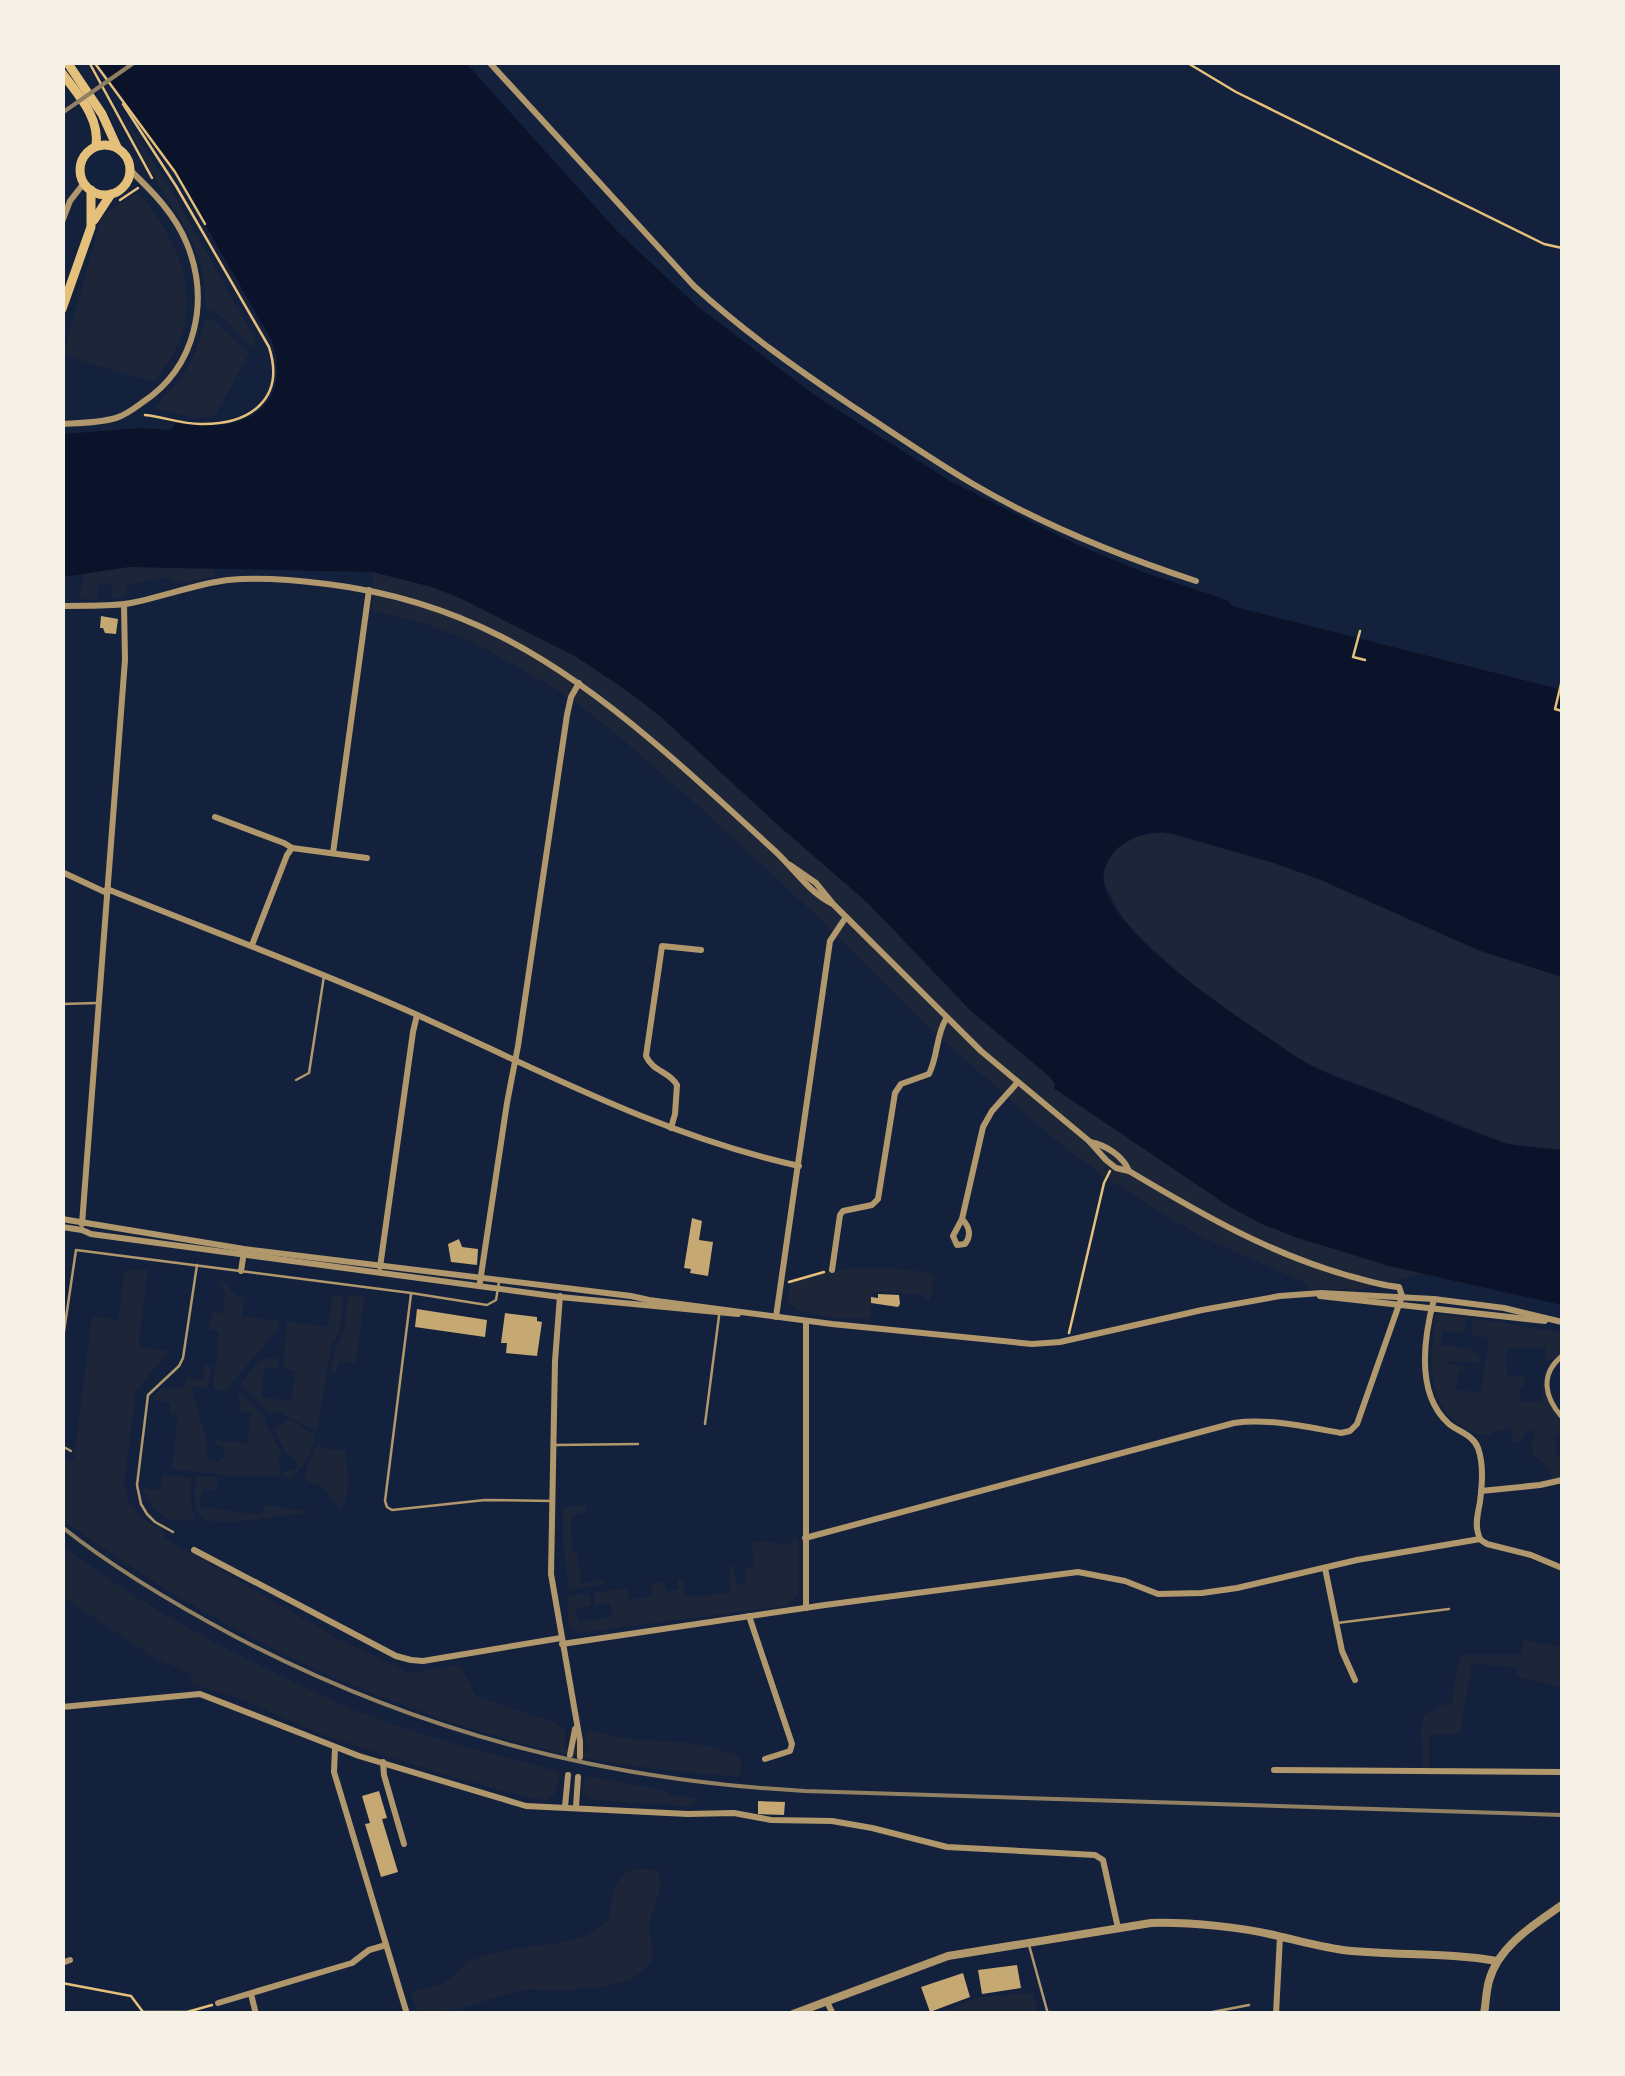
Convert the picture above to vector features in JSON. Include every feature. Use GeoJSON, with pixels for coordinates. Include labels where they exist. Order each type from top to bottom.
{"type":"FeatureCollection","features":[{"type":"Feature","properties":{"kind":"main road"},"geometry":{"type":"LineString","coordinates":[[67,62],[102,114],[116,147]]}},
{"type":"Feature","properties":{"kind":"main road"},"geometry":{"type":"LineString","coordinates":[[62,73],[94,119],[96,146]]}},
{"type":"Feature","properties":{"kind":"main road"},"geometry":{"type":"LineString","coordinates":[[62,309],[91,227],[126,184],[130,170],[126,155],[108,144],[96,146],[82,160],[80,172],[87,186],[91,227]]}},
{"type":"Feature","properties":{"kind":"main road"},"geometry":{"type":"LineString","coordinates":[[87,186],[115,197]]}},
{"type":"Feature","properties":{"kind":"street"},"geometry":{"type":"LineString","coordinates":[[489,62],[694,286],[782,358],[975,485],[1084,540],[1196,581]]}},
{"type":"Feature","properties":{"kind":"street"},"geometry":{"type":"LineString","coordinates":[[62,424],[118,418],[145,401],[171,378],[194,333],[197,288],[187,244],[175,221],[130,170]]}},
{"type":"Feature","properties":{"kind":"street"},"geometry":{"type":"LineString","coordinates":[[62,222],[70,201],[87,186]]}},
{"type":"Feature","properties":{"kind":"street"},"geometry":{"type":"LineString","coordinates":[[62,606],[124,604],[234,580],[311,582],[369,590],[458,615],[533,653],[579,683],[689,772],[807,886],[846,917],[946,1018],[1116,1168],[1130,1172],[1252,1240],[1312,1265],[1397,1291],[1504,1308],[1562,1323]]}},
{"type":"Feature","properties":{"kind":"street"},"geometry":{"type":"LineString","coordinates":[[332,853],[369,590]]}},
{"type":"Feature","properties":{"kind":"street"},"geometry":{"type":"LineString","coordinates":[[82,1226],[125,660],[124,604]]}},
{"type":"Feature","properties":{"kind":"street"},"geometry":{"type":"LineString","coordinates":[[480,1282],[566,715],[579,683]]}},
{"type":"Feature","properties":{"kind":"street"},"geometry":{"type":"LineString","coordinates":[[215,817],[292,848],[366,858]]}},
{"type":"Feature","properties":{"kind":"street"},"geometry":{"type":"LineString","coordinates":[[252,946],[292,848]]}},
{"type":"Feature","properties":{"kind":"street"},"geometry":{"type":"LineString","coordinates":[[62,872],[324,975],[622,1110],[799,1166]]}},
{"type":"Feature","properties":{"kind":"street"},"geometry":{"type":"LineString","coordinates":[[776,1317],[830,941],[846,917]]}},
{"type":"Feature","properties":{"kind":"street"},"geometry":{"type":"LineString","coordinates":[[670,1128],[678,1085],[672,1077],[653,1068],[646,1054],[662,946],[701,950]]}},
{"type":"Feature","properties":{"kind":"street"},"geometry":{"type":"LineString","coordinates":[[380,1270],[417,1015]]}},
{"type":"Feature","properties":{"kind":"street"},"geometry":{"type":"LineString","coordinates":[[832,1270],[840,1215],[872,1205],[880,1195],[895,1094],[901,1084],[929,1074],[946,1018]]}},
{"type":"Feature","properties":{"kind":"street"},"geometry":{"type":"LineString","coordinates":[[962,1219],[983,1127],[1017,1082]]}},
{"type":"Feature","properties":{"kind":"street"},"geometry":{"type":"LineString","coordinates":[[62,1220],[82,1226],[90,1234],[561,1293],[1032,1344],[1067,1341],[1280,1296],[1397,1291]]}},
{"type":"Feature","properties":{"kind":"street"},"geometry":{"type":"LineString","coordinates":[[62,1228],[82,1226]]}},
{"type":"Feature","properties":{"kind":"street"},"geometry":{"type":"LineString","coordinates":[[241,1271],[244,1252]]}},
{"type":"Feature","properties":{"kind":"street"},"geometry":{"type":"LineString","coordinates":[[1374,1294],[1376,1282]]}},
{"type":"Feature","properties":{"kind":"street"},"geometry":{"type":"LineString","coordinates":[[805,1538],[1234,1423],[1252,1420],[1350,1431],[1357,1424],[1398,1305],[1397,1291]]}},
{"type":"Feature","properties":{"kind":"street"},"geometry":{"type":"LineString","coordinates":[[561,1293],[550,1574],[580,1757]]}},
{"type":"Feature","properties":{"kind":"street"},"geometry":{"type":"LineString","coordinates":[[1308,1294],[1562,1323]]}},
{"type":"Feature","properties":{"kind":"street"},"geometry":{"type":"LineString","coordinates":[[1434,1298],[1425,1371],[1429,1392],[1449,1424],[1472,1438],[1479,1451],[1480,1539],[1562,1568]]}},
{"type":"Feature","properties":{"kind":"street"},"geometry":{"type":"LineString","coordinates":[[806,1321],[806,1608]]}},
{"type":"Feature","properties":{"kind":"street"},"geometry":{"type":"LineString","coordinates":[[1562,1356],[1550,1369],[1548,1383],[1553,1406],[1562,1417]]}},
{"type":"Feature","properties":{"kind":"street"},"geometry":{"type":"LineString","coordinates":[[1481,1491],[1562,1480]]}},
{"type":"Feature","properties":{"kind":"street"},"geometry":{"type":"LineString","coordinates":[[194,1550],[396,1656],[424,1661],[1078,1572],[1125,1581],[1158,1594],[1237,1588],[1480,1539]]}},
{"type":"Feature","properties":{"kind":"street"},"geometry":{"type":"LineString","coordinates":[[1324,1568],[1342,1651],[1355,1680]]}},
{"type":"Feature","properties":{"kind":"street"},"geometry":{"type":"LineString","coordinates":[[749,1616],[792,1744],[790,1751],[765,1758]]}},
{"type":"Feature","properties":{"kind":"street"},"geometry":{"type":"LineString","coordinates":[[62,1708],[200,1694],[335,1748],[533,1806],[832,1821],[947,1847],[1095,1855],[1103,1860],[1118,1928]]}},
{"type":"Feature","properties":{"kind":"street"},"geometry":{"type":"LineString","coordinates":[[570,1755],[575,1718]]}},
{"type":"Feature","properties":{"kind":"street"},"geometry":{"type":"LineString","coordinates":[[335,1748],[334,1772],[407,2014]]}},
{"type":"Feature","properties":{"kind":"street"},"geometry":{"type":"LineString","coordinates":[[383,1762],[404,1844]]}},
{"type":"Feature","properties":{"kind":"street"},"geometry":{"type":"LineString","coordinates":[[1274,1770],[1562,1772]]}},
{"type":"Feature","properties":{"kind":"street"},"geometry":{"type":"LineString","coordinates":[[565,1807],[568,1775]]}},
{"type":"Feature","properties":{"kind":"street"},"geometry":{"type":"LineString","coordinates":[[576,1808],[578,1776]]}},
{"type":"Feature","properties":{"kind":"street"},"geometry":{"type":"LineString","coordinates":[[1484,2014],[1488,1982],[1498,1961],[1527,1930],[1562,1906]]}},
{"type":"Feature","properties":{"kind":"street"},"geometry":{"type":"LineString","coordinates":[[793,2014],[948,1956],[1172,1923],[1280,1936],[1371,1953],[1498,1961]]}},
{"type":"Feature","properties":{"kind":"street"},"geometry":{"type":"LineString","coordinates":[[1276,2014],[1280,1936]]}},
{"type":"Feature","properties":{"kind":"street"},"geometry":{"type":"LineString","coordinates":[[218,2003],[352,1963],[369,1950],[386,1944]]}},
{"type":"Feature","properties":{"kind":"street"},"geometry":{"type":"LineString","coordinates":[[252,1994],[256,2014]]}},
{"type":"Feature","properties":{"kind":"street"},"geometry":{"type":"LineString","coordinates":[[827,2002],[832,2014]]}},
{"type":"Feature","properties":{"kind":"lane"},"geometry":{"type":"LineString","coordinates":[[296,1080],[310,1072],[324,975]]}},
{"type":"Feature","properties":{"kind":"lane"},"geometry":{"type":"LineString","coordinates":[[62,1004],[98,1003]]}},
{"type":"Feature","properties":{"kind":"lane"},"geometry":{"type":"LineString","coordinates":[[62,1345],[76,1250],[490,1305],[496,1300],[499,1285]]}},
{"type":"Feature","properties":{"kind":"lane"},"geometry":{"type":"LineString","coordinates":[[173,1532],[147,1514],[137,1485],[148,1395],[181,1362],[197,1265]]}},
{"type":"Feature","properties":{"kind":"lane"},"geometry":{"type":"LineString","coordinates":[[412,1292],[387,1507],[392,1510],[485,1500],[552,1501]]}},
{"type":"Feature","properties":{"kind":"lane"},"geometry":{"type":"LineString","coordinates":[[705,1424],[719,1311]]}},
{"type":"Feature","properties":{"kind":"lane"},"geometry":{"type":"LineString","coordinates":[[554,1445],[638,1444]]}},
{"type":"Feature","properties":{"kind":"lane"},"geometry":{"type":"LineString","coordinates":[[62,1446],[72,1451]]}},
{"type":"Feature","properties":{"kind":"lane"},"geometry":{"type":"LineString","coordinates":[[1336,1623],[1449,1609]]}},
{"type":"Feature","properties":{"kind":"lane"},"geometry":{"type":"LineString","coordinates":[[1029,1944],[1048,2014]]}},
{"type":"Feature","properties":{"kind":"lane"},"geometry":{"type":"LineString","coordinates":[[1202,2014],[1249,2005]]}},
{"type":"Feature","properties":{"kind":"path"},"geometry":{"type":"LineString","coordinates":[[91,62],[153,179]]}},
{"type":"Feature","properties":{"kind":"path"},"geometry":{"type":"LineString","coordinates":[[91,62],[176,186],[269,347],[274,372],[265,399],[247,416],[199,424],[145,416]]}},
{"type":"Feature","properties":{"kind":"path"},"geometry":{"type":"LineString","coordinates":[[1186,62],[1236,92],[1544,244],[1562,248]]}},
{"type":"Feature","properties":{"kind":"path"},"geometry":{"type":"LineString","coordinates":[[123,104],[175,172],[205,224]]}},
{"type":"Feature","properties":{"kind":"path"},"geometry":{"type":"LineString","coordinates":[[115,197],[145,185]]}},
{"type":"Feature","properties":{"kind":"path"},"geometry":{"type":"LineString","coordinates":[[1360,631],[1353,657],[1365,660]]}},
{"type":"Feature","properties":{"kind":"path"},"geometry":{"type":"LineString","coordinates":[[1562,680],[1555,709],[1562,711]]}},
{"type":"Feature","properties":{"kind":"path"},"geometry":{"type":"LineString","coordinates":[[1067,1341],[1110,1170]]}},
{"type":"Feature","properties":{"kind":"path"},"geometry":{"type":"LineString","coordinates":[[782,1283],[832,1270]]}},
{"type":"Feature","properties":{"kind":"path"},"geometry":{"type":"LineString","coordinates":[[62,1983],[131,1996],[143,2012],[187,2012],[218,2003]]}},
{"type":"Feature","properties":{"kind":"shaded area"},"geometry":{"type":"Polygon","coordinates":[[[94,63],[466,63],[618,232],[697,306],[816,396],[950,481],[1076,544],[1227,600],[1232,606],[1562,690],[1562,977],[1478,950],[1321,880],[1174,834],[1147,834],[1123,844],[1108,861],[1103,877],[1112,903],[1149,947],[1199,989],[1300,1059],[1487,1137],[1517,1146],[1562,1150],[1562,1305],[1389,1266],[1298,1238],[1230,1207],[1054,1088],[1050,1077],[970,1010],[868,903],[660,716],[575,656],[460,598],[373,572],[129,567],[63,577],[63,434],[141,428],[171,430],[178,421],[221,425],[240,421],[268,401],[277,365],[272,341],[175,172],[94,63]]]}},
{"type":"Feature","properties":{"kind":"shaded area"},"geometry":{"type":"Polygon","coordinates":[[[125,119],[171,189],[256,341],[253,347],[226,320],[206,309],[198,256],[125,119]]]}},
{"type":"Feature","properties":{"kind":"shaded area"},"geometry":{"type":"Polygon","coordinates":[[[137,194],[143,197],[172,242],[186,289],[181,336],[153,382],[63,355],[102,216],[137,194]]]}},
{"type":"Feature","properties":{"kind":"shaded area"},"geometry":{"type":"Polygon","coordinates":[[[206,317],[249,353],[215,416],[197,418],[158,409],[156,405],[188,366],[206,317]]]}},
{"type":"Feature","properties":{"kind":"shaded area"},"geometry":{"type":"Polygon","coordinates":[[[129,567],[215,569],[215,576],[176,584],[166,577],[126,585],[124,598],[113,599],[111,584],[98,585],[98,600],[78,599],[84,580],[80,574],[129,567]]]}},
{"type":"Feature","properties":{"kind":"shaded area"},"geometry":{"type":"Polygon","coordinates":[[[373,572],[460,598],[575,656],[626,689],[868,903],[970,1010],[1050,1077],[1054,1089],[1230,1207],[1298,1238],[1423,1274],[1361,1289],[1309,1289],[1308,1284],[1198,1235],[1103,1176],[1054,1139],[931,1029],[821,920],[614,732],[563,693],[477,644],[429,625],[372,611],[373,572]]]}},
{"type":"Feature","properties":{"kind":"shaded area"},"geometry":{"type":"Polygon","coordinates":[[[1162,832],[1321,880],[1478,950],[1562,977],[1562,1150],[1506,1143],[1306,1063],[1180,974],[1124,920],[1104,882],[1103,873],[1119,846],[1136,837],[1162,832]]]}},
{"type":"Feature","properties":{"kind":"shaded area"},"geometry":{"type":"Polygon","coordinates":[[[886,1268],[934,1276],[930,1302],[921,1294],[872,1292],[870,1319],[816,1315],[788,1303],[790,1284],[801,1278],[837,1270],[886,1268]]]}},
{"type":"Feature","properties":{"kind":"shaded area"},"geometry":{"type":"Polygon","coordinates":[[[125,1270],[148,1270],[138,1347],[169,1351],[136,1391],[124,1483],[132,1507],[165,1532],[163,1537],[335,1637],[410,1673],[461,1666],[476,1696],[556,1723],[565,1729],[565,1747],[588,1751],[585,1734],[592,1731],[703,1745],[742,1759],[739,1777],[563,1753],[506,1739],[388,1699],[274,1649],[220,1620],[63,1520],[62,1455],[74,1459],[92,1316],[118,1320],[125,1270]]]}},
{"type":"Feature","properties":{"kind":"shaded area"},"geometry":{"type":"Polygon","coordinates":[[[221,1277],[235,1295],[244,1298],[242,1316],[280,1321],[277,1330],[225,1391],[213,1389],[219,1334],[209,1329],[212,1313],[223,1313],[225,1293],[221,1277]]]}},
{"type":"Feature","properties":{"kind":"shaded area"},"geometry":{"type":"Polygon","coordinates":[[[333,1295],[343,1296],[340,1331],[331,1345],[317,1432],[277,1411],[268,1412],[240,1385],[260,1362],[277,1357],[276,1368],[265,1367],[261,1397],[291,1401],[295,1371],[283,1369],[287,1322],[328,1327],[333,1295]]]}},
{"type":"Feature","properties":{"kind":"shaded area"},"geometry":{"type":"Polygon","coordinates":[[[348,1297],[365,1297],[355,1363],[338,1361],[336,1375],[331,1370],[344,1332],[348,1297]]]}},
{"type":"Feature","properties":{"kind":"shaded area"},"geometry":{"type":"Polygon","coordinates":[[[1435,1317],[1466,1317],[1464,1333],[1443,1331],[1440,1345],[1468,1348],[1479,1355],[1480,1363],[1448,1361],[1462,1365],[1465,1370],[1458,1373],[1456,1390],[1481,1392],[1489,1338],[1472,1335],[1472,1318],[1562,1333],[1562,1353],[1549,1361],[1545,1347],[1506,1349],[1507,1376],[1524,1376],[1521,1402],[1543,1401],[1546,1383],[1560,1422],[1555,1441],[1556,1455],[1562,1457],[1562,1477],[1554,1480],[1543,1462],[1534,1457],[1531,1446],[1535,1432],[1531,1429],[1521,1442],[1513,1443],[1511,1426],[1491,1435],[1479,1434],[1449,1416],[1432,1377],[1435,1317]]]}},
{"type":"Feature","properties":{"kind":"shaded area"},"geometry":{"type":"Polygon","coordinates":[[[205,1364],[211,1366],[208,1388],[192,1389],[208,1445],[207,1456],[216,1462],[224,1457],[224,1448],[214,1440],[247,1444],[251,1413],[240,1411],[238,1389],[265,1417],[281,1453],[280,1477],[172,1469],[178,1415],[170,1413],[171,1403],[153,1397],[162,1388],[183,1389],[186,1378],[202,1380],[205,1364]]]}},
{"type":"Feature","properties":{"kind":"shaded area"},"geometry":{"type":"Polygon","coordinates":[[[289,1419],[316,1435],[301,1468],[283,1478],[284,1471],[294,1470],[297,1465],[274,1429],[289,1419]]]}},
{"type":"Feature","properties":{"kind":"shaded area"},"geometry":{"type":"Polygon","coordinates":[[[319,1444],[325,1449],[346,1451],[348,1489],[340,1509],[322,1487],[304,1475],[319,1444]]]}},
{"type":"Feature","properties":{"kind":"shaded area"},"geometry":{"type":"Polygon","coordinates":[[[162,1474],[190,1478],[196,1519],[170,1519],[151,1504],[142,1488],[160,1490],[162,1474]]]}},
{"type":"Feature","properties":{"kind":"shaded area"},"geometry":{"type":"Polygon","coordinates":[[[197,1476],[215,1477],[218,1482],[216,1491],[202,1489],[200,1507],[262,1515],[264,1505],[314,1512],[241,1521],[204,1519],[196,1506],[197,1476]]]}},
{"type":"Feature","properties":{"kind":"shaded area"},"geometry":{"type":"Polygon","coordinates":[[[586,1505],[588,1513],[571,1519],[572,1551],[577,1552],[581,1583],[603,1580],[604,1584],[569,1590],[563,1507],[586,1505]]]}},
{"type":"Feature","properties":{"kind":"shaded area"},"geometry":{"type":"Polygon","coordinates":[[[792,1539],[798,1539],[798,1596],[784,1606],[577,1633],[569,1627],[570,1595],[589,1594],[591,1606],[576,1608],[579,1622],[612,1617],[610,1603],[595,1605],[597,1592],[628,1588],[629,1599],[652,1596],[651,1585],[661,1581],[666,1591],[678,1590],[677,1579],[683,1579],[685,1597],[731,1593],[729,1566],[734,1566],[736,1584],[746,1584],[745,1569],[754,1567],[752,1542],[793,1544],[792,1539]]]}},
{"type":"Feature","properties":{"kind":"shaded area"},"geometry":{"type":"Polygon","coordinates":[[[63,1546],[171,1618],[334,1701],[427,1736],[560,1772],[554,1795],[547,1800],[530,1798],[442,1774],[320,1734],[244,1700],[192,1684],[191,1674],[155,1658],[63,1597],[63,1546]]]}},
{"type":"Feature","properties":{"kind":"shaded area"},"geometry":{"type":"Polygon","coordinates":[[[1524,1640],[1562,1647],[1562,1687],[1517,1676],[1517,1667],[1472,1664],[1460,1733],[1429,1735],[1429,1768],[1423,1768],[1423,1715],[1453,1702],[1461,1655],[1520,1655],[1524,1640]]]}},
{"type":"Feature","properties":{"kind":"shaded area"},"geometry":{"type":"Polygon","coordinates":[[[585,1776],[663,1790],[696,1798],[698,1802],[689,1806],[591,1800],[583,1792],[585,1776]]]}},
{"type":"Feature","properties":{"kind":"shaded area"},"geometry":{"type":"Polygon","coordinates":[[[635,1869],[658,1872],[660,1885],[650,1925],[654,1954],[637,1975],[600,1987],[527,1989],[457,2009],[417,2010],[413,1992],[443,1983],[474,1959],[563,1942],[596,1930],[610,1919],[617,1882],[635,1869]]]}},
{"type":"Feature","properties":{"kind":"shaded area"},"geometry":{"type":"Polygon","coordinates":[[[1033,1993],[1038,2013],[938,2013],[980,1997],[1033,1993]]]}},
{"type":"Feature","properties":{"kind":"building"},"geometry":{"type":"Polygon","coordinates":[[[101,616],[118,619],[116,634],[100,628],[101,616]]]}},
{"type":"Feature","properties":{"kind":"building"},"geometry":{"type":"Polygon","coordinates":[[[692,1218],[702,1221],[699,1240],[713,1242],[708,1276],[684,1268],[692,1218]]]}},
{"type":"Feature","properties":{"kind":"building"},"geometry":{"type":"Polygon","coordinates":[[[459,1239],[462,1247],[478,1249],[477,1265],[451,1262],[448,1244],[459,1239]]]}},
{"type":"Feature","properties":{"kind":"building"},"geometry":{"type":"Polygon","coordinates":[[[878,1294],[899,1295],[900,1304],[898,1307],[871,1303],[871,1297],[878,1298],[878,1294]]]}},
{"type":"Feature","properties":{"kind":"building"},"geometry":{"type":"Polygon","coordinates":[[[417,1309],[487,1320],[485,1337],[415,1327],[417,1309]]]}},
{"type":"Feature","properties":{"kind":"building"},"geometry":{"type":"Polygon","coordinates":[[[505,1313],[537,1317],[542,1322],[537,1356],[506,1353],[507,1343],[501,1343],[505,1313]]]}},
{"type":"Feature","properties":{"kind":"building"},"geometry":{"type":"Polygon","coordinates":[[[379,1791],[387,1818],[382,1819],[398,1872],[381,1877],[365,1824],[370,1823],[362,1796],[379,1791]]]}},
{"type":"Feature","properties":{"kind":"building"},"geometry":{"type":"Polygon","coordinates":[[[758,1801],[785,1802],[784,1815],[758,1814],[758,1801]]]}},
{"type":"Feature","properties":{"kind":"building"},"geometry":{"type":"Polygon","coordinates":[[[1017,1965],[1021,1988],[982,1994],[978,1970],[1017,1965]]]}},
{"type":"Feature","properties":{"kind":"building"},"geometry":{"type":"Polygon","coordinates":[[[963,1973],[970,1997],[930,2012],[921,1987],[963,1973]]]}},
{"type":"Feature","properties":{"kind":"railway"},"geometry":{"type":"LineString","coordinates":[[62,113],[135,62]]}},
{"type":"Feature","properties":{"kind":"railway"},"geometry":{"type":"LineString","coordinates":[[62,1527],[169,1599],[304,1670],[442,1725],[583,1762],[656,1776],[805,1791],[1562,1815]]}}]}
